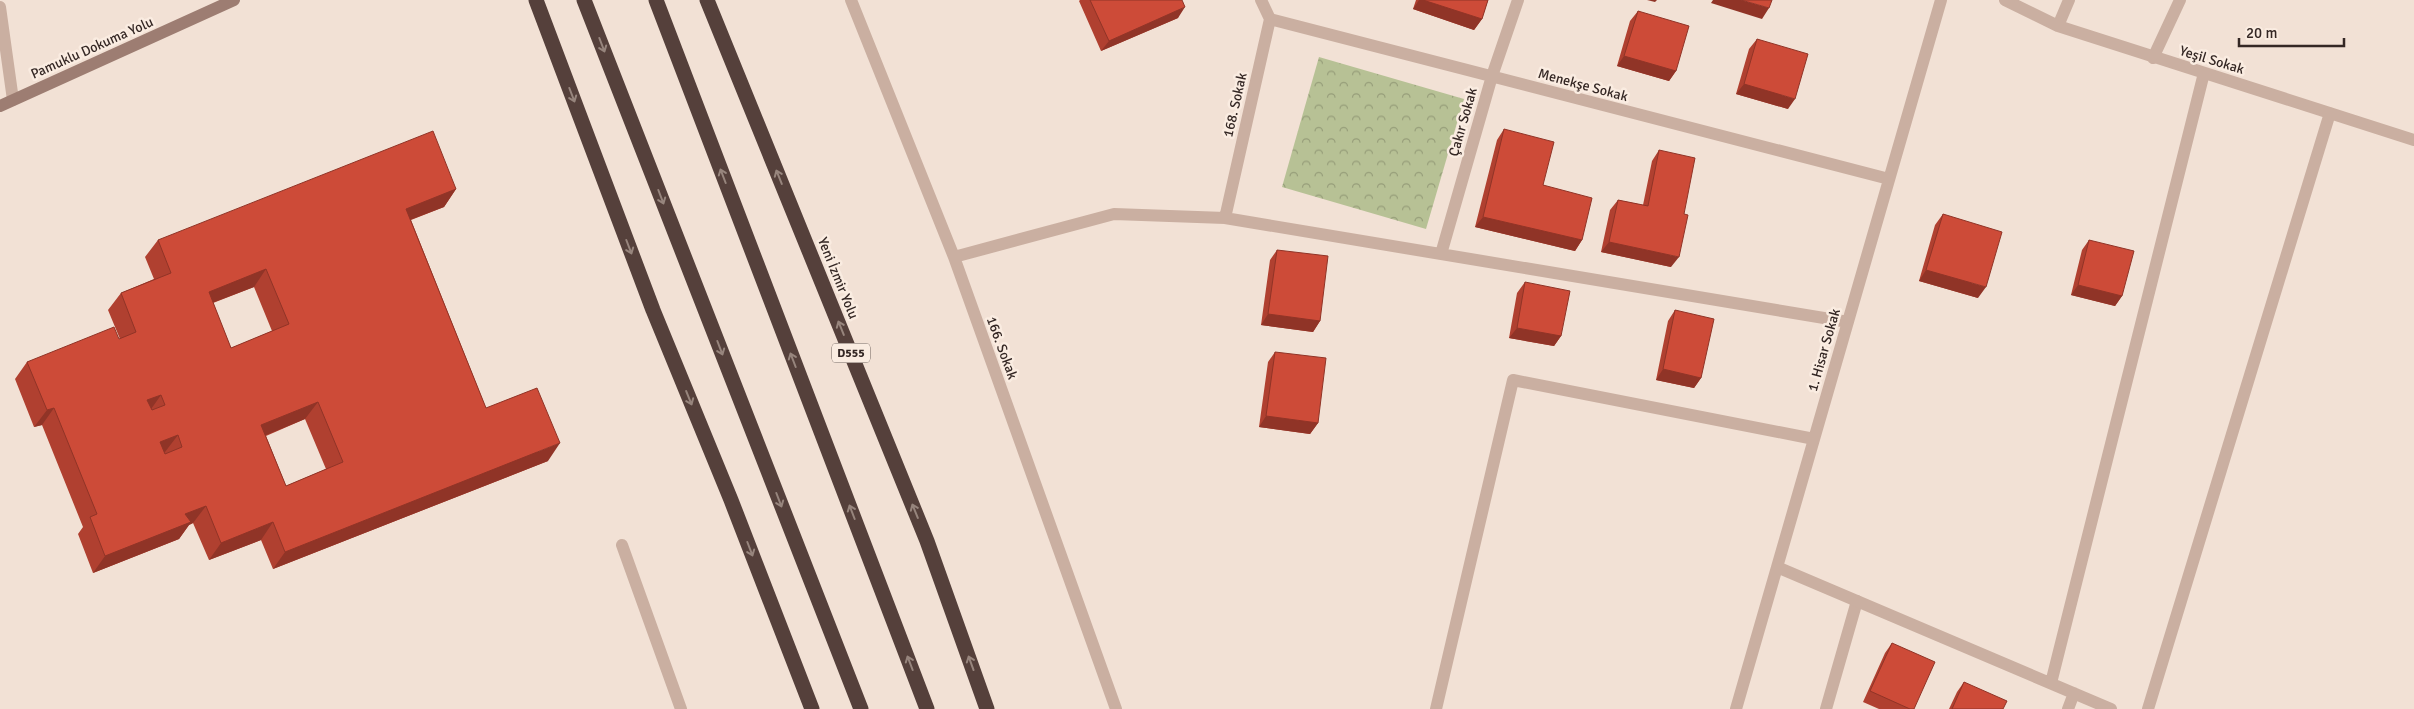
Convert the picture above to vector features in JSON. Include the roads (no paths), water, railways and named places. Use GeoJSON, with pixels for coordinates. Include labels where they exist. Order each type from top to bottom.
{"type":"FeatureCollection","features":[{"type":"Feature","properties":{"kind":"highway"},"geometry":{"type":"LineString","coordinates":[[536,0],[653,310],[731,500],[812,709]]}},
{"type":"Feature","properties":{"kind":"highway"},"geometry":{"type":"LineString","coordinates":[[584,0],[861,709]]}},
{"type":"Feature","properties":{"kind":"highway"},"geometry":{"type":"LineString","coordinates":[[656,0],[927,709]]}},
{"type":"Feature","properties":{"kind":"highway","name":"Yeni İzmir Yolu"},"geometry":{"type":"LineString","coordinates":[[707,0],[927,542],[988,709]]}},
{"type":"Feature","properties":{"kind":"main road"},"geometry":{"type":"LineString","coordinates":[[196,18],[219,0]]}},
{"type":"Feature","properties":{"kind":"main road"},"geometry":{"type":"LineString","coordinates":[[196,18],[234,0]]}},
{"type":"Feature","properties":{"kind":"main road","name":"Pamuklu Dokuma Yolu"},"geometry":{"type":"LineString","coordinates":[[0,106],[196,18]]}},
{"type":"Feature","properties":{"kind":"street","name":"166. Sokak"},"geometry":{"type":"LineString","coordinates":[[852,0],[954,257],[1116,709]]}},
{"type":"Feature","properties":{"kind":"street"},"geometry":{"type":"LineString","coordinates":[[1261,0],[1270,19]]}},
{"type":"Feature","properties":{"kind":"street","name":"Çakır Sokak"},"geometry":{"type":"LineString","coordinates":[[1441,254],[1492,76],[1518,0]]}},
{"type":"Feature","properties":{"kind":"street","name":"1. Hisar Sokak"},"geometry":{"type":"LineString","coordinates":[[1736,709],[1941,0]]}},
{"type":"Feature","properties":{"kind":"street","name":"Yeşil Sokak"},"geometry":{"type":"LineString","coordinates":[[2005,0],[2058,26],[2153,58],[2414,140]]}},
{"type":"Feature","properties":{"kind":"street"},"geometry":{"type":"LineString","coordinates":[[2058,26],[2069,0]]}},
{"type":"Feature","properties":{"kind":"street"},"geometry":{"type":"LineString","coordinates":[[2153,58],[2180,0]]}},
{"type":"Feature","properties":{"kind":"street"},"geometry":{"type":"LineString","coordinates":[[0,7],[13,100]]}},
{"type":"Feature","properties":{"kind":"street","name":"Menekşe Sokak"},"geometry":{"type":"LineString","coordinates":[[1270,19],[1889,179]]}},
{"type":"Feature","properties":{"kind":"street","name":"168. Sokak"},"geometry":{"type":"LineString","coordinates":[[1225,218],[1270,19]]}},
{"type":"Feature","properties":{"kind":"street"},"geometry":{"type":"LineString","coordinates":[[2051,683],[2204,73]]}},
{"type":"Feature","properties":{"kind":"street"},"geometry":{"type":"LineString","coordinates":[[2148,709],[2330,113]]}},
{"type":"Feature","properties":{"kind":"street"},"geometry":{"type":"LineString","coordinates":[[954,257],[1114,214],[1225,218],[1848,322]]}},
{"type":"Feature","properties":{"kind":"street"},"geometry":{"type":"LineString","coordinates":[[1436,709],[1513,380],[1814,439]]}},
{"type":"Feature","properties":{"kind":"street"},"geometry":{"type":"LineString","coordinates":[[622,545],[681,709]]}},
{"type":"Feature","properties":{"kind":"street"},"geometry":{"type":"LineString","coordinates":[[1777,567],[2111,709]]}},
{"type":"Feature","properties":{"kind":"street"},"geometry":{"type":"LineString","coordinates":[[1826,709],[1857,601]]}},
{"type":"Feature","properties":{"kind":"street"},"geometry":{"type":"LineString","coordinates":[[2068,709],[2074,694]]}}]}
